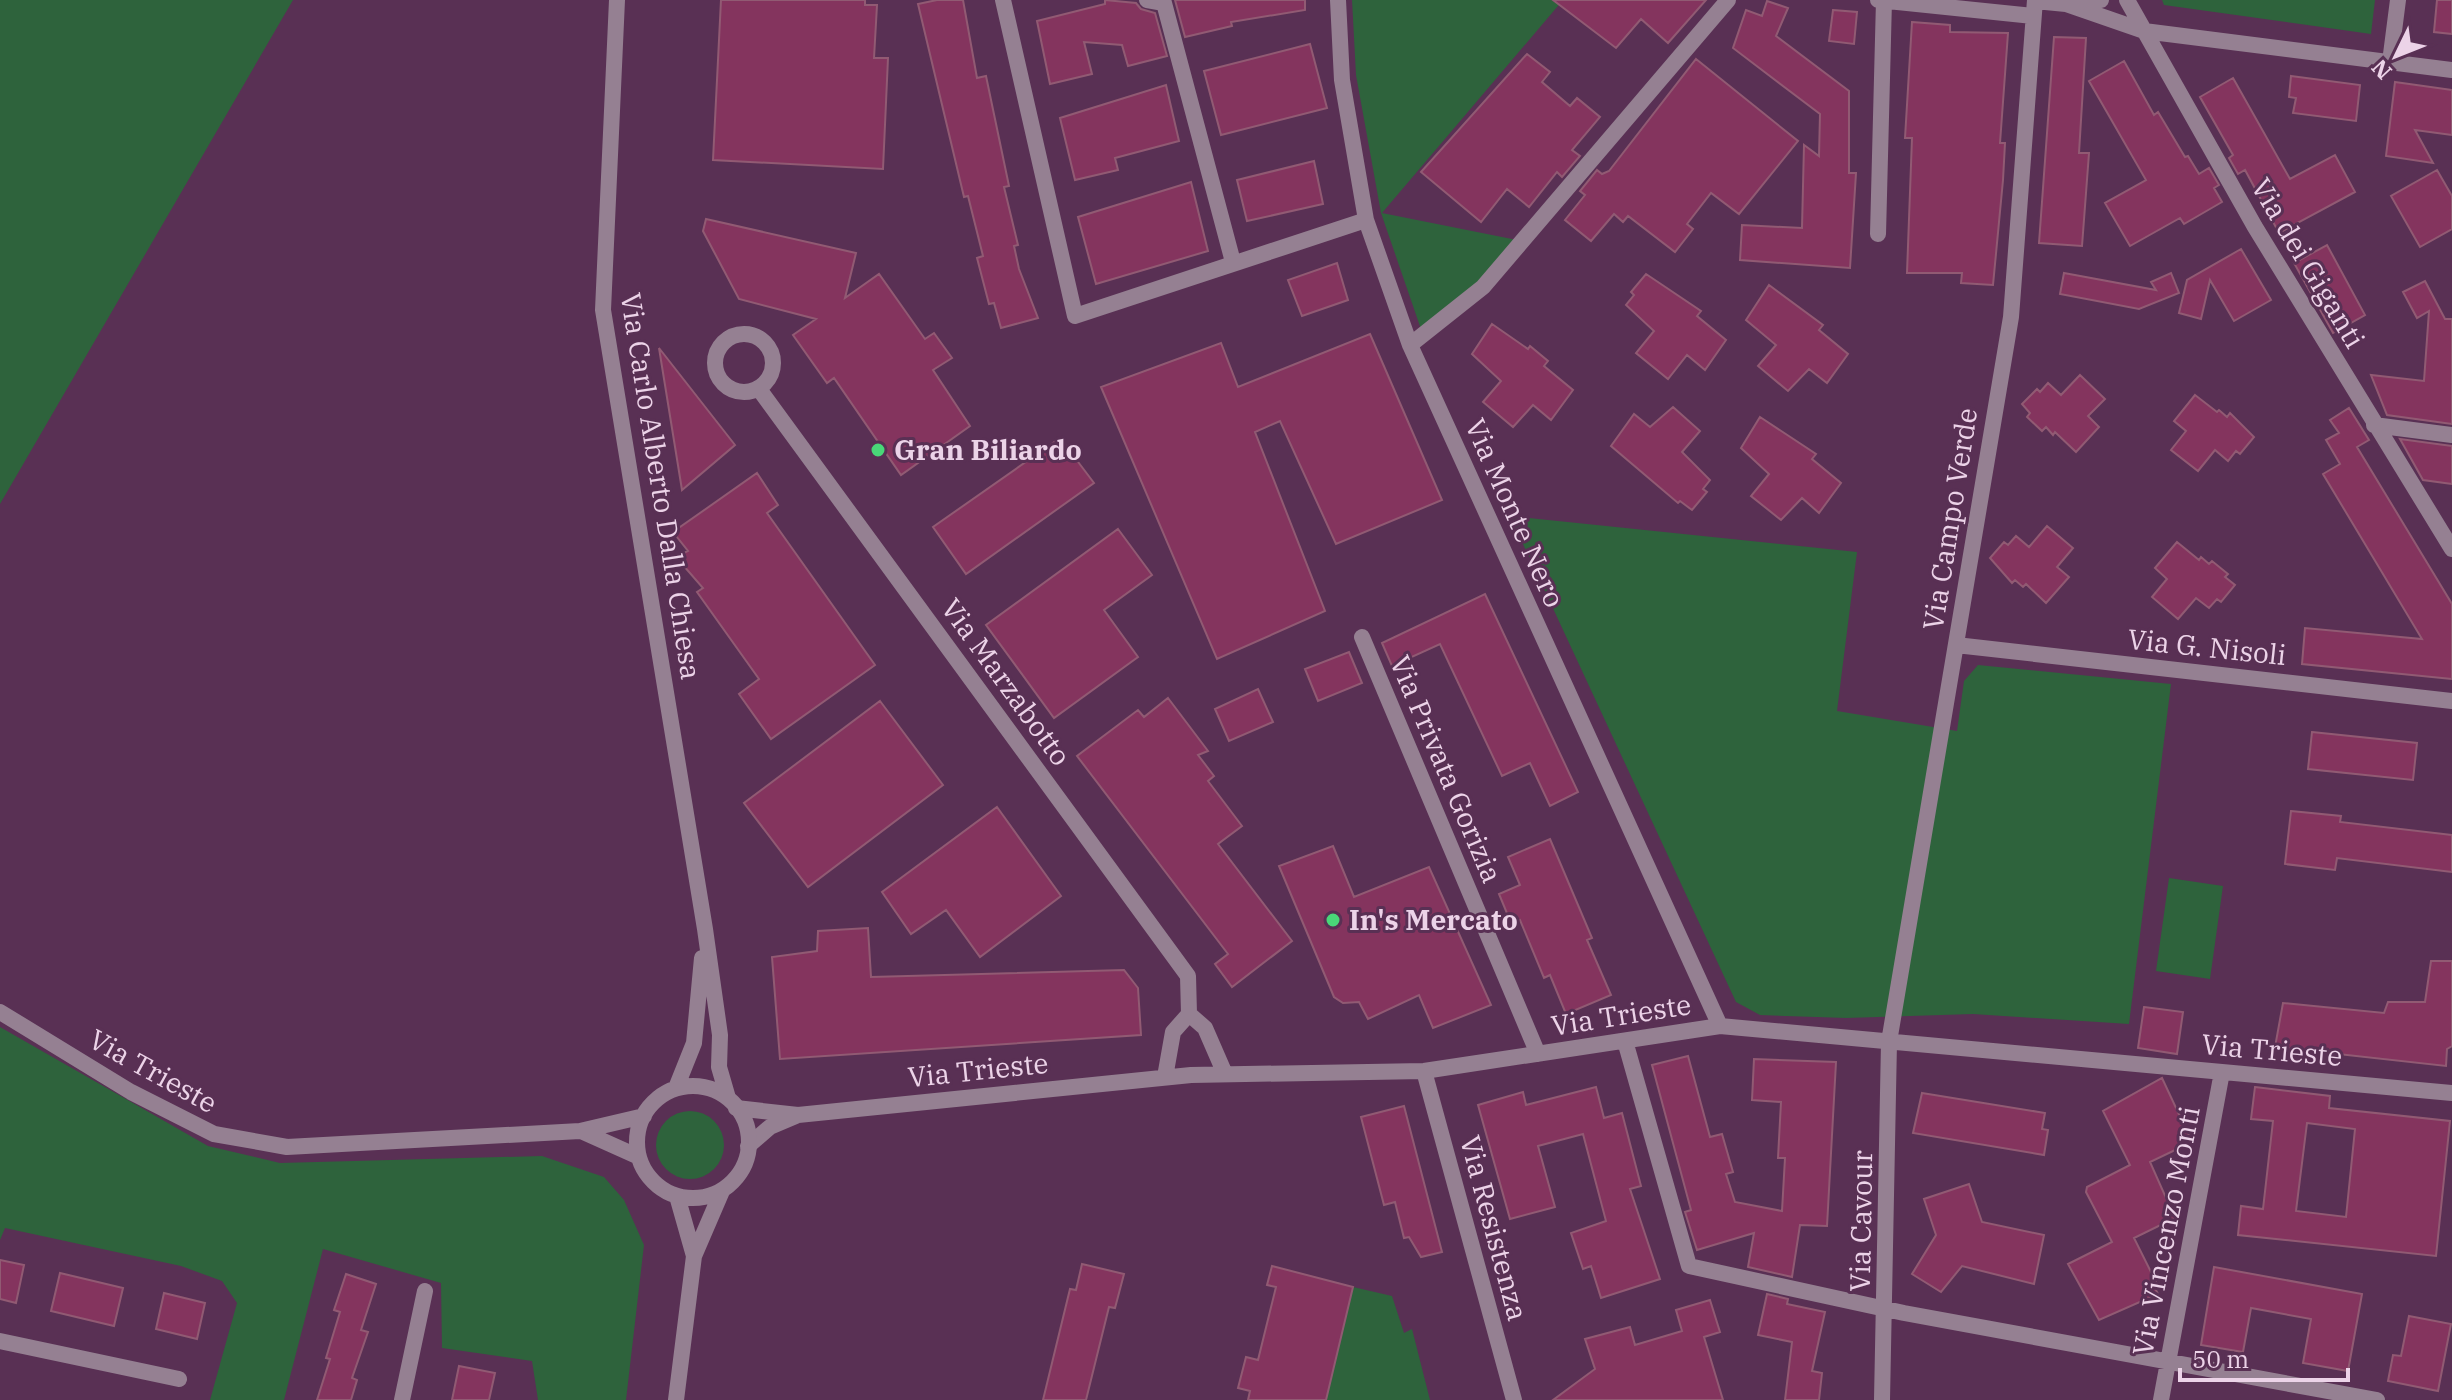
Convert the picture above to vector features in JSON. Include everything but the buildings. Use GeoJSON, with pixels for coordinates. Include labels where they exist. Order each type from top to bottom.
{"type":"FeatureCollection","features":[{"type":"Feature","properties":{"kind":"street","name":"Via Carlo Alberto Dalla Chiesa"},"geometry":{"type":"LineString","coordinates":[[617,0],[603,310],[705,929],[720,1035],[719,1067],[732,1103]]}},
{"type":"Feature","properties":{"kind":"street"},"geometry":{"type":"LineString","coordinates":[[1003,0],[1075,316],[1366,220]]}},
{"type":"Feature","properties":{"kind":"street"},"geometry":{"type":"LineString","coordinates":[[1147,0],[1164,3],[1233,262]]}},
{"type":"Feature","properties":{"kind":"street","name":"Via Monte Nero"},"geometry":{"type":"LineString","coordinates":[[1338,0],[1342,80],[1366,220],[1410,345],[1720,1026]]}},
{"type":"Feature","properties":{"kind":"street"},"geometry":{"type":"LineString","coordinates":[[1410,345],[1483,287],[1728,0]]}},
{"type":"Feature","properties":{"kind":"street"},"geometry":{"type":"LineString","coordinates":[[1878,234],[1882,0],[2081,5],[2101,0]]}},
{"type":"Feature","properties":{"kind":"street","name":"Via dei Giganti"},"geometry":{"type":"LineString","coordinates":[[2127,0],[2255,227],[2452,549]]}},
{"type":"Feature","properties":{"kind":"street"},"geometry":{"type":"LineString","coordinates":[[2390,62],[2398,0]]}},
{"type":"Feature","properties":{"kind":"street"},"geometry":{"type":"LineString","coordinates":[[2066,4],[2144,31],[2452,70]]}},
{"type":"Feature","properties":{"kind":"street","name":"Via Campo Verde"},"geometry":{"type":"LineString","coordinates":[[1889,1042],[2011,317],[2034,5]]}},
{"type":"Feature","properties":{"kind":"street","name":"Via Marzabotto"},"geometry":{"type":"LineString","coordinates":[[759,389],[1188,976],[1189,1014]]}},
{"type":"Feature","properties":{"kind":"street"},"geometry":{"type":"LineString","coordinates":[[2374,425],[2452,435]]}},
{"type":"Feature","properties":{"kind":"street","name":"Via Privata Gorizia"},"geometry":{"type":"LineString","coordinates":[[1362,637],[1538,1054]]}},
{"type":"Feature","properties":{"kind":"street","name":"Via G. Nisoli"},"geometry":{"type":"LineString","coordinates":[[1956,645],[2452,701]]}},
{"type":"Feature","properties":{"kind":"street","name":"Via Carlo Alberto Dalla Chiesa"},"geometry":{"type":"LineString","coordinates":[[676,1088],[694,1043],[705,929]]}},
{"type":"Feature","properties":{"kind":"street","name":"Via Trieste"},"geometry":{"type":"LineString","coordinates":[[0,1012],[131,1092],[214,1134],[287,1147],[580,1131],[644,1116]]}},
{"type":"Feature","properties":{"kind":"street"},"geometry":{"type":"LineString","coordinates":[[1165,1077],[1173,1032],[1189,1014],[1205,1028],[1225,1074]]}},
{"type":"Feature","properties":{"kind":"street","name":"Via Trieste"},"geometry":{"type":"LineString","coordinates":[[732,1103],[798,1115],[1165,1077],[1424,1071],[1720,1026],[2452,1093]]}},
{"type":"Feature","properties":{"kind":"street"},"geometry":{"type":"LineString","coordinates":[[1625,1041],[1689,1266],[1886,1309],[2377,1400]]}},
{"type":"Feature","properties":{"kind":"street","name":"Via Cavour"},"geometry":{"type":"LineString","coordinates":[[1882,1400],[1889,1042]]}},
{"type":"Feature","properties":{"kind":"street","name":"Via Resistenza"},"geometry":{"type":"LineString","coordinates":[[1424,1071],[1514,1400]]}},
{"type":"Feature","properties":{"kind":"street","name":"Via Vincenzo Monti"},"geometry":{"type":"LineString","coordinates":[[2161,1400],[2222,1072]]}},
{"type":"Feature","properties":{"kind":"street"},"geometry":{"type":"LineString","coordinates":[[676,1400],[694,1256],[722,1191],[737,1177],[747,1158],[749,1136],[732,1103],[709,1088],[676,1088],[664,1093],[638,1126],[639,1157],[643,1168],[657,1186],[677,1196],[699,1198],[722,1191]]}},
{"type":"Feature","properties":{"kind":"street","name":"Via Trieste"},"geometry":{"type":"LineString","coordinates":[[748,1146],[770,1127],[798,1115]]}},
{"type":"Feature","properties":{"kind":"street","name":"Via Trieste"},"geometry":{"type":"LineString","coordinates":[[580,1131],[639,1157]]}},
{"type":"Feature","properties":{"kind":"street"},"geometry":{"type":"LineString","coordinates":[[677,1196],[694,1256]]}},
{"type":"Feature","properties":{"kind":"street"},"geometry":{"type":"LineString","coordinates":[[402,1400],[425,1291]]}},
{"type":"Feature","properties":{"kind":"street"},"geometry":{"type":"LineString","coordinates":[[0,1341],[179,1379]]}},
{"type":"Feature","properties":{"kind":"green space"},"geometry":{"type":"Polygon","coordinates":[[[0,0],[293,0],[0,504],[0,0]]]}},
{"type":"Feature","properties":{"kind":"green space"},"geometry":{"type":"Polygon","coordinates":[[[1352,0],[1563,0],[1382,213],[1522,241],[1423,335],[1381,213],[1356,75],[1352,0]]]}},
{"type":"Feature","properties":{"kind":"green space"},"geometry":{"type":"Polygon","coordinates":[[[2162,0],[2375,0],[2371,34],[2164,5],[2162,0]]]}},
{"type":"Feature","properties":{"kind":"green space"},"geometry":{"type":"Polygon","coordinates":[[[1510,516],[1857,552],[1837,711],[1957,731],[1964,681],[1978,665],[2171,684],[2129,1024],[1973,1014],[1846,1018],[1760,1015],[1736,1002],[1510,516]]]}},
{"type":"Feature","properties":{"kind":"green space"},"geometry":{"type":"Polygon","coordinates":[[[2169,878],[2223,886],[2210,979],[2156,971],[2169,878]]]}},
{"type":"Feature","properties":{"kind":"green space"},"geometry":{"type":"Polygon","coordinates":[[[0,1027],[208,1146],[280,1163],[542,1156],[604,1177],[624,1200],[644,1245],[626,1400],[538,1400],[532,1361],[442,1348],[441,1283],[323,1249],[284,1400],[210,1400],[237,1303],[222,1281],[181,1266],[5,1228],[0,1240],[0,1027]]]}},
{"type":"Feature","properties":{"kind":"green space"},"geometry":{"type":"Polygon","coordinates":[[[690,1111],[714,1121],[724,1145],[714,1169],[690,1179],[666,1169],[656,1145],[666,1121],[690,1111]]]}},
{"type":"Feature","properties":{"kind":"green space"},"geometry":{"type":"Polygon","coordinates":[[[1353,1287],[1392,1296],[1404,1333],[1412,1329],[1430,1400],[1326,1400],[1353,1287]]]}},
{"type":"Feature","properties":{"kind":"place","name":"Gran Biliardo"},"geometry":{"type":"Point","coordinates":[878,450]}},
{"type":"Feature","properties":{"kind":"place","name":"In's Mercato"},"geometry":{"type":"Point","coordinates":[1333,920]}}]}
